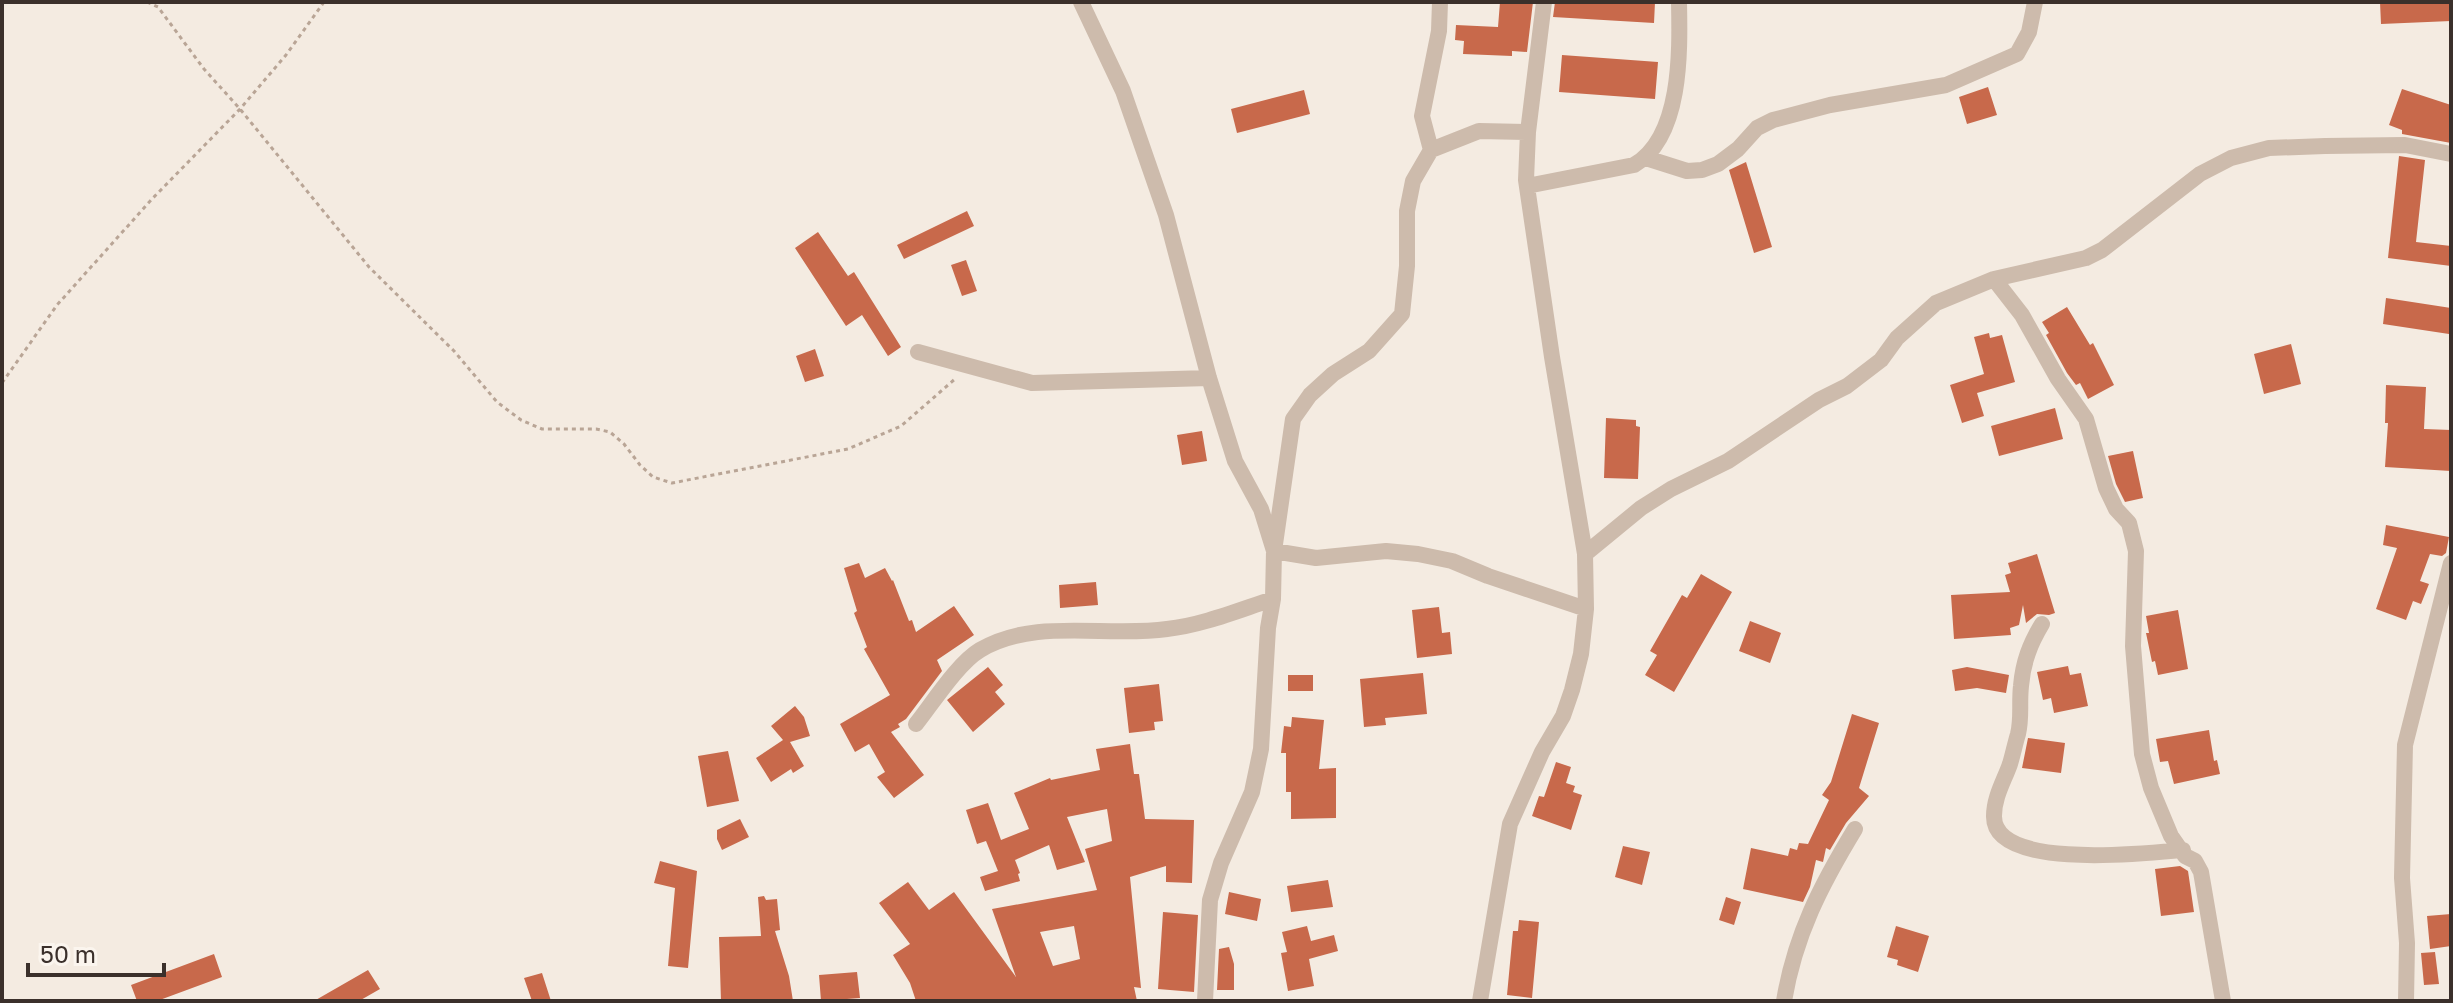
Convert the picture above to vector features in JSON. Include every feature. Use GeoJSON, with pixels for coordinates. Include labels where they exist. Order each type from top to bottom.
{"type":"FeatureCollection","features":[{"type":"Feature","properties":{"kind":"street"},"geometry":{"type":"LineString","coordinates":[[1081,2],[1123,91],[1161,201],[1235,461],[1261,509],[1274,551]]}},
{"type":"Feature","properties":{"kind":"street"},"geometry":{"type":"LineString","coordinates":[[1431,150],[1422,116],[1439,31],[1440,2]]}},
{"type":"Feature","properties":{"kind":"street"},"geometry":{"type":"LineString","coordinates":[[1480,1001],[1510,824],[1568,703],[1581,654],[1586,609],[1585,554],[1527,186],[1528,132],[1544,2]]}},
{"type":"Feature","properties":{"kind":"street"},"geometry":{"type":"LineString","coordinates":[[1527,186],[1634,165],[1655,149],[1666,124],[1678,71],[1679,2]]}},
{"type":"Feature","properties":{"kind":"street"},"geometry":{"type":"LineString","coordinates":[[1646,158],[1687,171],[1702,170],[1718,164],[1738,149],[1757,128],[1773,120],[1830,105],[1946,85],[2017,54],[2029,32],[2035,2]]}},
{"type":"Feature","properties":{"kind":"street"},"geometry":{"type":"LineString","coordinates":[[1205,1001],[1210,900],[1221,863],[1252,792],[1261,749],[1274,551],[1293,419],[1310,395],[1333,374],[1369,351],[1402,314],[1407,266],[1407,211],[1413,181],[1431,150],[1479,131],[1528,132]]}},
{"type":"Feature","properties":{"kind":"street"},"geometry":{"type":"LineString","coordinates":[[1585,554],[1641,508],[1671,489],[1728,461],[1819,400],[1847,386],[1881,360],[1897,338],[1936,303],[1994,279],[2086,258],[2102,250],[2200,174],[2231,158],[2269,148],[2325,146],[2405,145],[2451,154]]}},
{"type":"Feature","properties":{"kind":"street"},"geometry":{"type":"LineString","coordinates":[[1994,279],[2022,315],[2058,379],[2086,419],[2106,488],[2116,509],[2129,523],[2136,551],[2133,646],[2142,754],[2151,788],[2171,836],[2185,856],[2195,861],[2201,872],[2223,1001]]}},
{"type":"Feature","properties":{"kind":"street"},"geometry":{"type":"LineString","coordinates":[[918,352],[1032,383],[1209,378]]}},
{"type":"Feature","properties":{"kind":"street"},"geometry":{"type":"LineString","coordinates":[[1274,551],[1316,558],[1386,551],[1418,554],[1452,561],[1586,609]]}},
{"type":"Feature","properties":{"kind":"street"},"geometry":{"type":"LineString","coordinates":[[2406,1001],[2407,943],[2402,878],[2405,745],[2451,563]]}},
{"type":"Feature","properties":{"kind":"street"},"geometry":{"type":"LineString","coordinates":[[916,724],[966,661],[998,642],[1066,630],[1164,630],[1273,599]]}},
{"type":"Feature","properties":{"kind":"street"},"geometry":{"type":"LineString","coordinates":[[2042,624],[2027,647],[2021,686],[2021,722],[2011,762],[1997,796],[1993,819],[2003,837],[2025,848],[2061,855],[2132,855],[2183,850]]}},
{"type":"Feature","properties":{"kind":"street"},"geometry":{"type":"LineString","coordinates":[[1784,1001],[1803,929],[1822,884],[1855,829]]}},
{"type":"Feature","properties":{"kind":"path"},"geometry":{"type":"LineString","coordinates":[[147,2],[158,7],[204,69],[369,267],[454,351],[497,402],[521,420],[542,429],[610,432],[653,477],[672,483],[848,449],[901,426],[969,366]]}},
{"type":"Feature","properties":{"kind":"path"},"geometry":{"type":"LineString","coordinates":[[2,383],[57,305],[152,199],[240,109],[286,55],[324,2]]}},
{"type":"Feature","properties":{"kind":"building"},"geometry":{"type":"Polygon","coordinates":[[[1500,2],[1533,2],[1527,52],[1512,51],[1512,56],[1463,54],[1464,41],[1455,40],[1456,25],[1498,27],[1500,2]]]}},
{"type":"Feature","properties":{"kind":"building"},"geometry":{"type":"Polygon","coordinates":[[[1555,2],[1655,2],[1654,23],[1553,17],[1555,2]]]}},
{"type":"Feature","properties":{"kind":"building"},"geometry":{"type":"Polygon","coordinates":[[[2380,2],[2451,2],[2451,21],[2381,24],[2380,2]]]}},
{"type":"Feature","properties":{"kind":"building"},"geometry":{"type":"Polygon","coordinates":[[[1562,55],[1658,62],[1655,99],[1559,92],[1562,55]]]}},
{"type":"Feature","properties":{"kind":"building"},"geometry":{"type":"Polygon","coordinates":[[[1988,87],[1997,115],[1967,124],[1959,97],[1988,87]]]}},
{"type":"Feature","properties":{"kind":"building"},"geometry":{"type":"Polygon","coordinates":[[[2402,89],[2451,105],[2451,143],[2402,134],[2402,130],[2389,125],[2402,89]]]}},
{"type":"Feature","properties":{"kind":"building"},"geometry":{"type":"Polygon","coordinates":[[[1304,90],[1310,114],[1237,133],[1231,109],[1304,90]]]}},
{"type":"Feature","properties":{"kind":"building"},"geometry":{"type":"Polygon","coordinates":[[[2399,156],[2425,160],[2416,242],[2451,246],[2451,266],[2388,258],[2399,156]]]}},
{"type":"Feature","properties":{"kind":"building"},"geometry":{"type":"Polygon","coordinates":[[[1746,162],[1772,247],[1754,253],[1729,170],[1746,162]]]}},
{"type":"Feature","properties":{"kind":"building"},"geometry":{"type":"Polygon","coordinates":[[[967,211],[974,226],[904,259],[897,245],[967,211]]]}},
{"type":"Feature","properties":{"kind":"building"},"geometry":{"type":"Polygon","coordinates":[[[818,232],[848,276],[854,272],[901,347],[888,356],[862,315],[846,326],[795,248],[818,232]]]}},
{"type":"Feature","properties":{"kind":"building"},"geometry":{"type":"Polygon","coordinates":[[[966,260],[977,291],[962,296],[951,265],[966,260]]]}},
{"type":"Feature","properties":{"kind":"building"},"geometry":{"type":"Polygon","coordinates":[[[2386,298],[2451,308],[2449,334],[2383,324],[2386,298]]]}},
{"type":"Feature","properties":{"kind":"building"},"geometry":{"type":"Polygon","coordinates":[[[2067,307],[2090,345],[2093,343],[2114,385],[2088,399],[2080,383],[2076,385],[2067,373],[2042,322],[2067,307]]]}},
{"type":"Feature","properties":{"kind":"building"},"geometry":{"type":"Polygon","coordinates":[[[1989,333],[1990,338],[2002,335],[2015,382],[1977,393],[1984,416],[1962,423],[1950,385],[1984,374],[1974,337],[1989,333]]]}},
{"type":"Feature","properties":{"kind":"building"},"geometry":{"type":"Polygon","coordinates":[[[2291,344],[2301,384],[2264,394],[2254,354],[2291,344]]]}},
{"type":"Feature","properties":{"kind":"building"},"geometry":{"type":"Polygon","coordinates":[[[815,349],[824,376],[805,382],[796,356],[815,349]]]}},
{"type":"Feature","properties":{"kind":"building"},"geometry":{"type":"Polygon","coordinates":[[[2386,385],[2426,387],[2424,429],[2451,430],[2451,471],[2385,467],[2388,423],[2385,423],[2386,385]]]}},
{"type":"Feature","properties":{"kind":"building"},"geometry":{"type":"Polygon","coordinates":[[[2055,408],[2063,439],[1999,456],[1991,426],[2055,408]]]}},
{"type":"Feature","properties":{"kind":"building"},"geometry":{"type":"Polygon","coordinates":[[[1606,418],[1636,420],[1636,426],[1640,427],[1638,479],[1604,478],[1606,418]]]}},
{"type":"Feature","properties":{"kind":"building"},"geometry":{"type":"Polygon","coordinates":[[[1202,431],[1207,461],[1182,465],[1177,435],[1202,431]]]}},
{"type":"Feature","properties":{"kind":"building"},"geometry":{"type":"Polygon","coordinates":[[[2133,451],[2143,498],[2125,502],[2108,456],[2133,451]]]}},
{"type":"Feature","properties":{"kind":"building"},"geometry":{"type":"Polygon","coordinates":[[[2386,525],[2449,537],[2446,553],[2442,556],[2430,554],[2420,581],[2429,584],[2421,604],[2413,601],[2406,620],[2376,609],[2397,548],[2383,545],[2386,525]]]}},
{"type":"Feature","properties":{"kind":"building"},"geometry":{"type":"Polygon","coordinates":[[[2037,554],[2055,613],[2037,614],[2026,623],[2023,605],[2019,625],[2010,628],[2011,635],[1954,639],[1951,595],[2010,592],[2005,575],[2011,573],[2008,563],[2037,554]]]}},
{"type":"Feature","properties":{"kind":"building"},"geometry":{"type":"Polygon","coordinates":[[[859,563],[865,578],[885,568],[916,632],[954,606],[974,635],[937,660],[942,671],[906,719],[898,724],[900,727],[891,732],[924,775],[894,798],[877,777],[885,772],[869,744],[855,752],[840,724],[890,695],[864,649],[867,647],[854,613],[857,611],[844,568],[859,563]]]}},
{"type":"Feature","properties":{"kind":"building"},"geometry":{"type":"Polygon","coordinates":[[[1701,574],[1732,592],[1674,692],[1645,675],[1657,655],[1650,651],[1682,595],[1687,598],[1701,574]]]}},
{"type":"Feature","properties":{"kind":"building"},"geometry":{"type":"Polygon","coordinates":[[[1096,582],[1098,605],[1060,608],[1059,585],[1096,582]]]}},
{"type":"Feature","properties":{"kind":"building"},"geometry":{"type":"Polygon","coordinates":[[[1439,607],[1442,633],[1450,632],[1452,654],[1417,658],[1412,610],[1439,607]]]}},
{"type":"Feature","properties":{"kind":"building"},"geometry":{"type":"Polygon","coordinates":[[[2178,610],[2188,669],[2158,675],[2146,633],[2149,633],[2146,616],[2178,610]]]}},
{"type":"Feature","properties":{"kind":"building"},"geometry":{"type":"Polygon","coordinates":[[[1750,621],[1781,633],[1770,663],[1739,651],[1750,621]]]}},
{"type":"Feature","properties":{"kind":"building"},"geometry":{"type":"Polygon","coordinates":[[[2068,666],[2070,675],[2081,673],[2088,706],[2054,713],[2051,698],[2043,700],[2037,672],[2068,666]]]}},
{"type":"Feature","properties":{"kind":"building"},"geometry":{"type":"Polygon","coordinates":[[[988,667],[1003,685],[995,692],[1005,704],[973,732],[947,700],[988,667]]]}},
{"type":"Feature","properties":{"kind":"building"},"geometry":{"type":"Polygon","coordinates":[[[1967,667],[2009,675],[2006,693],[1977,688],[1955,691],[1952,670],[1967,667]]]}},
{"type":"Feature","properties":{"kind":"building"},"geometry":{"type":"Polygon","coordinates":[[[1423,673],[1427,714],[1385,718],[1386,725],[1364,727],[1360,679],[1423,673]]]}},
{"type":"Feature","properties":{"kind":"building"},"geometry":{"type":"Polygon","coordinates":[[[1288,675],[1313,675],[1313,691],[1288,691],[1288,675]]]}},
{"type":"Feature","properties":{"kind":"building"},"geometry":{"type":"Polygon","coordinates":[[[1159,684],[1163,721],[1154,722],[1155,730],[1129,733],[1124,688],[1159,684]]]}},
{"type":"Feature","properties":{"kind":"building"},"geometry":{"type":"Polygon","coordinates":[[[795,706],[804,717],[810,736],[790,742],[804,766],[793,773],[791,769],[771,782],[756,758],[783,740],[771,726],[795,706]]]}},
{"type":"Feature","properties":{"kind":"building"},"geometry":{"type":"Polygon","coordinates":[[[1852,714],[1879,723],[1859,788],[1869,796],[1846,823],[1830,850],[1826,848],[1823,862],[1816,860],[1803,902],[1743,889],[1751,848],[1788,856],[1790,848],[1797,850],[1799,843],[1808,844],[1829,800],[1822,795],[1831,782],[1852,714]]]}},
{"type":"Feature","properties":{"kind":"building"},"geometry":{"type":"Polygon","coordinates":[[[1292,717],[1324,720],[1319,769],[1336,768],[1336,818],[1291,819],[1291,792],[1286,792],[1286,753],[1281,753],[1284,726],[1291,727],[1292,717]]]}},
{"type":"Feature","properties":{"kind":"building"},"geometry":{"type":"Polygon","coordinates":[[[2209,730],[2214,761],[2217,760],[2220,774],[2174,784],[2168,761],[2160,762],[2156,739],[2209,730]]]}},
{"type":"Feature","properties":{"kind":"building"},"geometry":{"type":"Polygon","coordinates":[[[2028,738],[2065,743],[2061,773],[2022,768],[2028,738]]]}},
{"type":"Feature","properties":{"kind":"building"},"geometry":{"type":"Polygon","coordinates":[[[1130,744],[1134,774],[1139,774],[1145,819],[1194,820],[1192,883],[1166,882],[1166,866],[1130,877],[1141,988],[1134,987],[1137,1001],[916,1001],[910,983],[893,955],[910,944],[879,903],[908,882],[929,910],[954,892],[1016,977],[992,909],[1097,890],[1085,849],[1112,841],[1107,809],[1067,817],[1085,862],[1057,870],[1049,845],[1015,860],[1020,881],[985,891],[980,877],[998,871],[986,841],[977,844],[966,810],[988,803],[1001,840],[1029,829],[1014,793],[1050,778],[1100,770],[1096,749],[1130,744]],[[1074,926],[1040,932],[1053,966],[1080,959],[1074,926]]]}},
{"type":"Feature","properties":{"kind":"building"},"geometry":{"type":"Polygon","coordinates":[[[728,751],[739,801],[707,807],[698,756],[728,751]]]}},
{"type":"Feature","properties":{"kind":"building"},"geometry":{"type":"Polygon","coordinates":[[[1556,762],[1571,767],[1566,783],[1575,786],[1573,792],[1582,795],[1571,830],[1532,816],[1539,796],[1544,797],[1556,762]]]}},
{"type":"Feature","properties":{"kind":"building"},"geometry":{"type":"Polygon","coordinates":[[[740,819],[749,837],[722,850],[717,830],[740,819]]]}},
{"type":"Feature","properties":{"kind":"building"},"geometry":{"type":"Polygon","coordinates":[[[1623,846],[1650,852],[1642,885],[1615,877],[1623,846]]]}},
{"type":"Feature","properties":{"kind":"building"},"geometry":{"type":"Polygon","coordinates":[[[660,861],[697,871],[688,968],[668,966],[675,888],[654,883],[660,861]]]}},
{"type":"Feature","properties":{"kind":"building"},"geometry":{"type":"Polygon","coordinates":[[[2180,866],[2188,871],[2194,912],[2161,916],[2155,869],[2180,866]]]}},
{"type":"Feature","properties":{"kind":"building"},"geometry":{"type":"Polygon","coordinates":[[[1328,880],[1333,907],[1291,912],[1287,886],[1328,880]]]}},
{"type":"Feature","properties":{"kind":"building"},"geometry":{"type":"Polygon","coordinates":[[[1229,892],[1261,899],[1257,921],[1225,914],[1229,892]]]}},
{"type":"Feature","properties":{"kind":"building"},"geometry":{"type":"Polygon","coordinates":[[[764,896],[766,900],[777,899],[780,930],[775,931],[793,1001],[721,1001],[719,937],[761,936],[758,897],[764,896]]]}},
{"type":"Feature","properties":{"kind":"building"},"geometry":{"type":"Polygon","coordinates":[[[1726,897],[1741,902],[1734,925],[1719,920],[1726,897]]]}},
{"type":"Feature","properties":{"kind":"building"},"geometry":{"type":"Polygon","coordinates":[[[1163,912],[1198,915],[1194,992],[1158,989],[1163,912]]]}},
{"type":"Feature","properties":{"kind":"building"},"geometry":{"type":"Polygon","coordinates":[[[2451,914],[2451,946],[2430,949],[2427,916],[2451,914]]]}},
{"type":"Feature","properties":{"kind":"building"},"geometry":{"type":"Polygon","coordinates":[[[1519,920],[1539,922],[1532,998],[1507,995],[1513,931],[1518,931],[1519,920]]]}},
{"type":"Feature","properties":{"kind":"building"},"geometry":{"type":"Polygon","coordinates":[[[1307,926],[1311,941],[1334,935],[1338,951],[1309,959],[1314,986],[1288,991],[1281,953],[1287,952],[1282,932],[1307,926]]]}},
{"type":"Feature","properties":{"kind":"building"},"geometry":{"type":"Polygon","coordinates":[[[1896,926],[1929,936],[1918,972],[1897,965],[1898,960],[1887,957],[1896,926]]]}},
{"type":"Feature","properties":{"kind":"building"},"geometry":{"type":"Polygon","coordinates":[[[1229,947],[1234,964],[1234,990],[1217,990],[1219,949],[1229,947]]]}},
{"type":"Feature","properties":{"kind":"building"},"geometry":{"type":"Polygon","coordinates":[[[2435,952],[2439,984],[2424,985],[2421,953],[2435,952]]]}},
{"type":"Feature","properties":{"kind":"building"},"geometry":{"type":"Polygon","coordinates":[[[214,954],[222,977],[157,1001],[137,1001],[131,985],[214,954]]]}},
{"type":"Feature","properties":{"kind":"building"},"geometry":{"type":"Polygon","coordinates":[[[368,970],[380,989],[359,1001],[314,1001],[368,970]]]}},
{"type":"Feature","properties":{"kind":"building"},"geometry":{"type":"Polygon","coordinates":[[[857,972],[860,998],[821,1001],[819,975],[857,972]]]}},
{"type":"Feature","properties":{"kind":"building"},"geometry":{"type":"Polygon","coordinates":[[[542,973],[551,1001],[532,1001],[524,978],[542,973]]]}}]}
